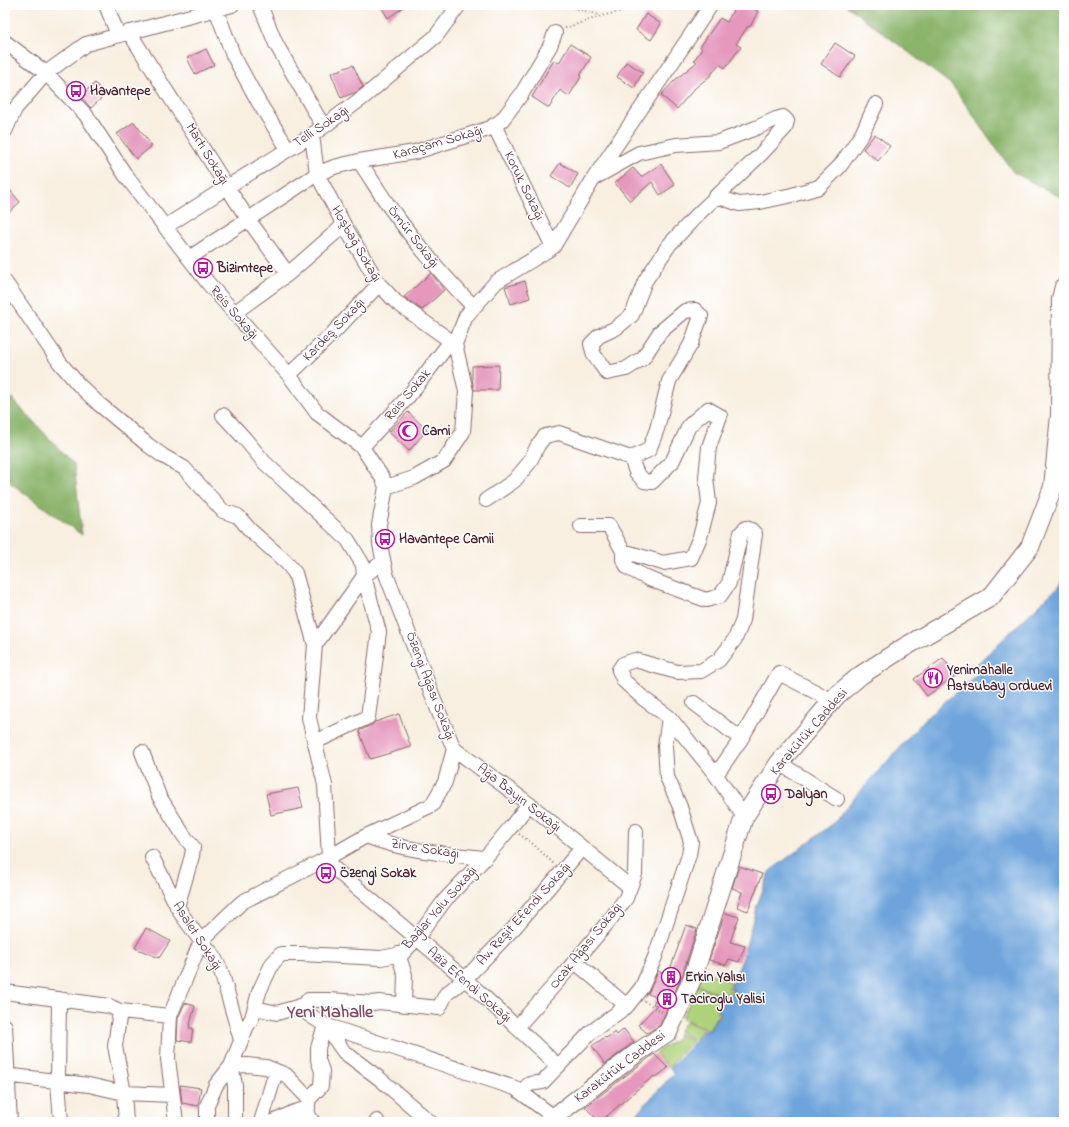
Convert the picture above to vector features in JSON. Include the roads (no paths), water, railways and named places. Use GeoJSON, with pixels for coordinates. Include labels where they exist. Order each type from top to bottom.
{"type":"FeatureCollection","features":[{"type":"Feature","properties":{"kind":"main road","name":"Karakütük Caddesi"},"geometry":{"type":"LineString","coordinates":[[553,1119],[638,1052],[668,1032],[693,977],[744,817],[779,764],[837,695],[861,675],[903,648],[991,597],[1030,547],[1053,488],[1060,415],[1062,299],[1064,288]]}},
{"type":"Feature","properties":{"kind":"street","name":"Martı Sokağı"},"geometry":{"type":"LineString","coordinates":[[106,5],[248,219],[288,274]]}},
{"type":"Feature","properties":{"kind":"street"},"geometry":{"type":"LineString","coordinates":[[5,131],[15,109],[46,73],[86,44],[232,5]]}},
{"type":"Feature","properties":{"kind":"street"},"geometry":{"type":"LineString","coordinates":[[260,5],[276,44],[324,126]]}},
{"type":"Feature","properties":{"kind":"street","name":"Telli Sokağı"},"geometry":{"type":"LineString","coordinates":[[165,227],[312,135],[365,96],[436,36],[459,5]]}},
{"type":"Feature","properties":{"kind":"street"},"geometry":{"type":"LineString","coordinates":[[553,247],[594,178],[711,5]]}},
{"type":"Feature","properties":{"kind":"street"},"geometry":{"type":"LineString","coordinates":[[216,9],[233,55],[258,101],[288,149]]}},
{"type":"Feature","properties":{"kind":"street","name":"Karaçam Sokağı"},"geometry":{"type":"LineString","coordinates":[[189,258],[317,174],[334,167],[359,161],[415,152],[491,128],[502,120],[521,95],[550,46],[555,33]]}},
{"type":"Feature","properties":{"kind":"street","name":"Reis Sokağı"},"geometry":{"type":"LineString","coordinates":[[8,47],[46,73],[86,115],[126,176],[208,283],[289,375],[317,413],[362,447],[383,479],[386,487]]}},
{"type":"Feature","properties":{"kind":"street"},"geometry":{"type":"LineString","coordinates":[[716,196],[739,204],[760,202],[792,195],[819,186],[840,166],[862,134],[876,104]]}},
{"type":"Feature","properties":{"kind":"street"},"geometry":{"type":"LineString","coordinates":[[486,500],[514,481],[529,463],[538,445],[545,436],[559,433],[631,458],[649,450],[657,429],[670,381],[690,344],[701,316],[695,310],[685,311],[660,332],[643,358],[626,369],[607,373],[594,355],[591,344],[599,336],[616,328],[632,314],[645,281],[669,245],[716,196],[761,154],[785,128],[787,121],[783,117],[776,119],[719,142],[676,145],[639,153],[594,178]]}},
{"type":"Feature","properties":{"kind":"street","name":"Koruk Sokağı"},"geometry":{"type":"LineString","coordinates":[[494,125],[553,247]]}},
{"type":"Feature","properties":{"kind":"street","name":"Hoşbağ Sokağı"},"geometry":{"type":"LineString","coordinates":[[312,135],[317,174],[344,225],[379,284],[396,302],[453,342]]}},
{"type":"Feature","properties":{"kind":"street","name":"Ömür Sokağı"},"geometry":{"type":"LineString","coordinates":[[359,161],[393,212],[424,253],[454,288],[474,307]]}},
{"type":"Feature","properties":{"kind":"street"},"geometry":{"type":"LineString","coordinates":[[234,313],[288,274],[344,225]]}},
{"type":"Feature","properties":{"kind":"street","name":"Reis Sokak"},"geometry":{"type":"LineString","coordinates":[[362,447],[407,398],[453,342],[466,316],[496,282],[553,247]]}},
{"type":"Feature","properties":{"kind":"street"},"geometry":{"type":"LineString","coordinates":[[5,282],[60,363],[79,385],[99,404],[148,445],[184,468],[223,511],[238,516],[250,530],[286,562],[295,573],[315,645],[309,718],[325,785],[326,859]]}},
{"type":"Feature","properties":{"kind":"street","name":"Kardeş Sokağı"},"geometry":{"type":"LineString","coordinates":[[289,375],[333,333],[379,284]]}},
{"type":"Feature","properties":{"kind":"street"},"geometry":{"type":"LineString","coordinates":[[386,487],[414,478],[444,461],[463,432],[466,391],[453,342]]}},
{"type":"Feature","properties":{"kind":"street"},"geometry":{"type":"LineString","coordinates":[[623,551],[663,563],[691,558],[700,537],[709,503],[706,477],[709,447],[720,416],[708,409],[694,420],[689,426],[672,462],[652,482],[644,481],[636,472],[631,458]]}},
{"type":"Feature","properties":{"kind":"street"},"geometry":{"type":"LineString","coordinates":[[223,415],[264,462],[348,540],[363,565],[364,576],[379,632],[368,717],[315,742]]}},
{"type":"Feature","properties":{"kind":"street","name":"Özengi Ağası Sokağı"},"geometry":{"type":"LineString","coordinates":[[201,941],[242,902],[326,859],[366,836],[432,805],[445,782],[454,749],[386,574],[383,562],[379,526],[386,487]]}},
{"type":"Feature","properties":{"kind":"street"},"geometry":{"type":"LineString","coordinates":[[581,526],[609,526],[623,551],[623,559],[628,568],[649,579],[706,600],[720,596],[729,583],[741,533],[746,528],[756,534],[743,620],[735,639],[719,660],[702,671],[677,672],[635,660],[623,664],[619,670],[624,681],[644,699],[669,717],[716,776],[744,817]]}},
{"type":"Feature","properties":{"kind":"street"},"geometry":{"type":"LineString","coordinates":[[315,645],[364,576],[383,562]]}},
{"type":"Feature","properties":{"kind":"street"},"geometry":{"type":"LineString","coordinates":[[716,776],[779,673],[833,701]]}},
{"type":"Feature","properties":{"kind":"street"},"geometry":{"type":"LineString","coordinates":[[694,703],[740,739]]}},
{"type":"Feature","properties":{"kind":"street"},"geometry":{"type":"LineString","coordinates":[[522,1093],[526,1086],[530,1083],[543,1082],[591,1032],[631,1001],[642,987],[655,957],[691,842],[680,807],[667,777],[665,746],[669,717]]}},
{"type":"Feature","properties":{"kind":"street","name":"Ağa Bayırı Sokağı"},"geometry":{"type":"LineString","coordinates":[[454,749],[529,804],[630,887]]}},
{"type":"Feature","properties":{"kind":"street"},"geometry":{"type":"LineString","coordinates":[[142,752],[159,796],[193,848],[177,908]]}},
{"type":"Feature","properties":{"kind":"street"},"geometry":{"type":"LineString","coordinates":[[779,764],[837,798]]}},
{"type":"Feature","properties":{"kind":"street","name":"Bağlar Yolu Sokağı"},"geometry":{"type":"LineString","coordinates":[[208,1122],[208,1106],[216,1085],[231,1066],[241,1040],[252,1018],[259,992],[272,964],[282,954],[381,958],[402,954],[416,939],[445,900],[485,858],[529,804]]}},
{"type":"Feature","properties":{"kind":"street","name":"Ocak Ağası Sokağı"},"geometry":{"type":"LineString","coordinates":[[517,1027],[575,962],[626,898],[635,874],[636,831]]}},
{"type":"Feature","properties":{"kind":"street","name":"Zirve Sokağı"},"geometry":{"type":"LineString","coordinates":[[366,836],[378,841],[415,850],[485,858]]}},
{"type":"Feature","properties":{"kind":"street","name":"Av. Reşit Efendi Sokağı"},"geometry":{"type":"LineString","coordinates":[[404,1005],[440,1008],[446,994],[465,979],[514,928],[582,848]]}},
{"type":"Feature","properties":{"kind":"street","name":"Asalet Sokağı"},"geometry":{"type":"LineString","coordinates":[[152,858],[177,908],[201,941],[214,955],[221,971],[241,1040]]}},
{"type":"Feature","properties":{"kind":"street","name":"Aziz Efendi Sokağı"},"geometry":{"type":"LineString","coordinates":[[326,859],[416,939],[465,979],[558,1066]]}},
{"type":"Feature","properties":{"kind":"street"},"geometry":{"type":"LineString","coordinates":[[176,1122],[168,1059],[170,1016],[201,941]]}},
{"type":"Feature","properties":{"kind":"street"},"geometry":{"type":"LineString","coordinates":[[254,1008],[277,1013],[304,1005],[308,1000],[379,1002],[404,1005],[405,975],[398,954]]}},
{"type":"Feature","properties":{"kind":"street"},"geometry":{"type":"LineString","coordinates":[[575,962],[631,1001]]}},
{"type":"Feature","properties":{"kind":"street"},"geometry":{"type":"LineString","coordinates":[[5,992],[109,1006],[120,1011],[170,1016]]}},
{"type":"Feature","properties":{"kind":"street"},"geometry":{"type":"LineString","coordinates":[[59,999],[58,1081],[61,1122]]}},
{"type":"Feature","properties":{"kind":"street"},"geometry":{"type":"LineString","coordinates":[[304,1005],[308,1014],[325,1025],[515,1088],[553,1119]]}},
{"type":"Feature","properties":{"kind":"street"},"geometry":{"type":"LineString","coordinates":[[120,1011],[115,1046],[124,1094],[126,1122]]}},
{"type":"Feature","properties":{"kind":"street"},"geometry":{"type":"LineString","coordinates":[[273,1122],[308,1103],[321,1086],[322,1071],[318,1060],[318,1048],[325,1025]]}},
{"type":"Feature","properties":{"kind":"street"},"geometry":{"type":"LineString","coordinates":[[325,1025],[344,1052],[380,1079],[430,1122]]}},
{"type":"Feature","properties":{"kind":"street"},"geometry":{"type":"LineString","coordinates":[[5,1026],[6,1075],[10,1122]]}},
{"type":"Feature","properties":{"kind":"street"},"geometry":{"type":"LineString","coordinates":[[235,1122],[235,1085],[231,1066],[247,1065],[266,1067],[286,1075],[308,1103],[308,1116],[313,1122]]}},
{"type":"Feature","properties":{"kind":"street"},"geometry":{"type":"LineString","coordinates":[[261,1122],[276,1071]]}},
{"type":"Feature","properties":{"kind":"street"},"geometry":{"type":"LineString","coordinates":[[6,1075],[89,1085],[124,1094],[172,1095]]}},
{"type":"Feature","properties":{"kind":"water"},"geometry":{"type":"Polygon","coordinates":[[[1064,577],[1064,1122],[629,1122],[674,1073],[670,1068],[704,1030],[710,1030],[716,1018],[719,1018],[721,1012],[718,1011],[727,994],[730,996],[733,993],[733,989],[730,988],[743,958],[756,908],[770,871],[834,823],[849,804],[927,717],[981,671],[974,667],[1059,586],[1064,577]]]}},
{"type":"Feature","properties":{"kind":"place","name":"Havantepe"},"geometry":{"type":"Point","coordinates":[76,91]}},
{"type":"Feature","properties":{"kind":"place","name":"Bizimtepe"},"geometry":{"type":"Point","coordinates":[203,268]}},
{"type":"Feature","properties":{"kind":"place","name":"Cami"},"geometry":{"type":"Point","coordinates":[408,431]}},
{"type":"Feature","properties":{"kind":"place","name":"Havantepe Camii"},"geometry":{"type":"Point","coordinates":[385,539]}},
{"type":"Feature","properties":{"kind":"place","name":"Yenimahalle Astsubay Orduevi"},"geometry":{"type":"Point","coordinates":[933,678]}},
{"type":"Feature","properties":{"kind":"place","name":"Dalyan"},"geometry":{"type":"Point","coordinates":[771,794]}},
{"type":"Feature","properties":{"kind":"place","name":"Özengi Sokak"},"geometry":{"type":"Point","coordinates":[326,873]}},
{"type":"Feature","properties":{"kind":"place","name":"Erkin Yalısı"},"geometry":{"type":"Point","coordinates":[671,977]}},
{"type":"Feature","properties":{"kind":"place","name":"Taciroglu Yalisi"},"geometry":{"type":"Point","coordinates":[667,999]}},
{"type":"Feature","properties":{"kind":"district","name":"Yeni Mahalle"},"geometry":{"type":"Point","coordinates":[330,1013]}}]}
